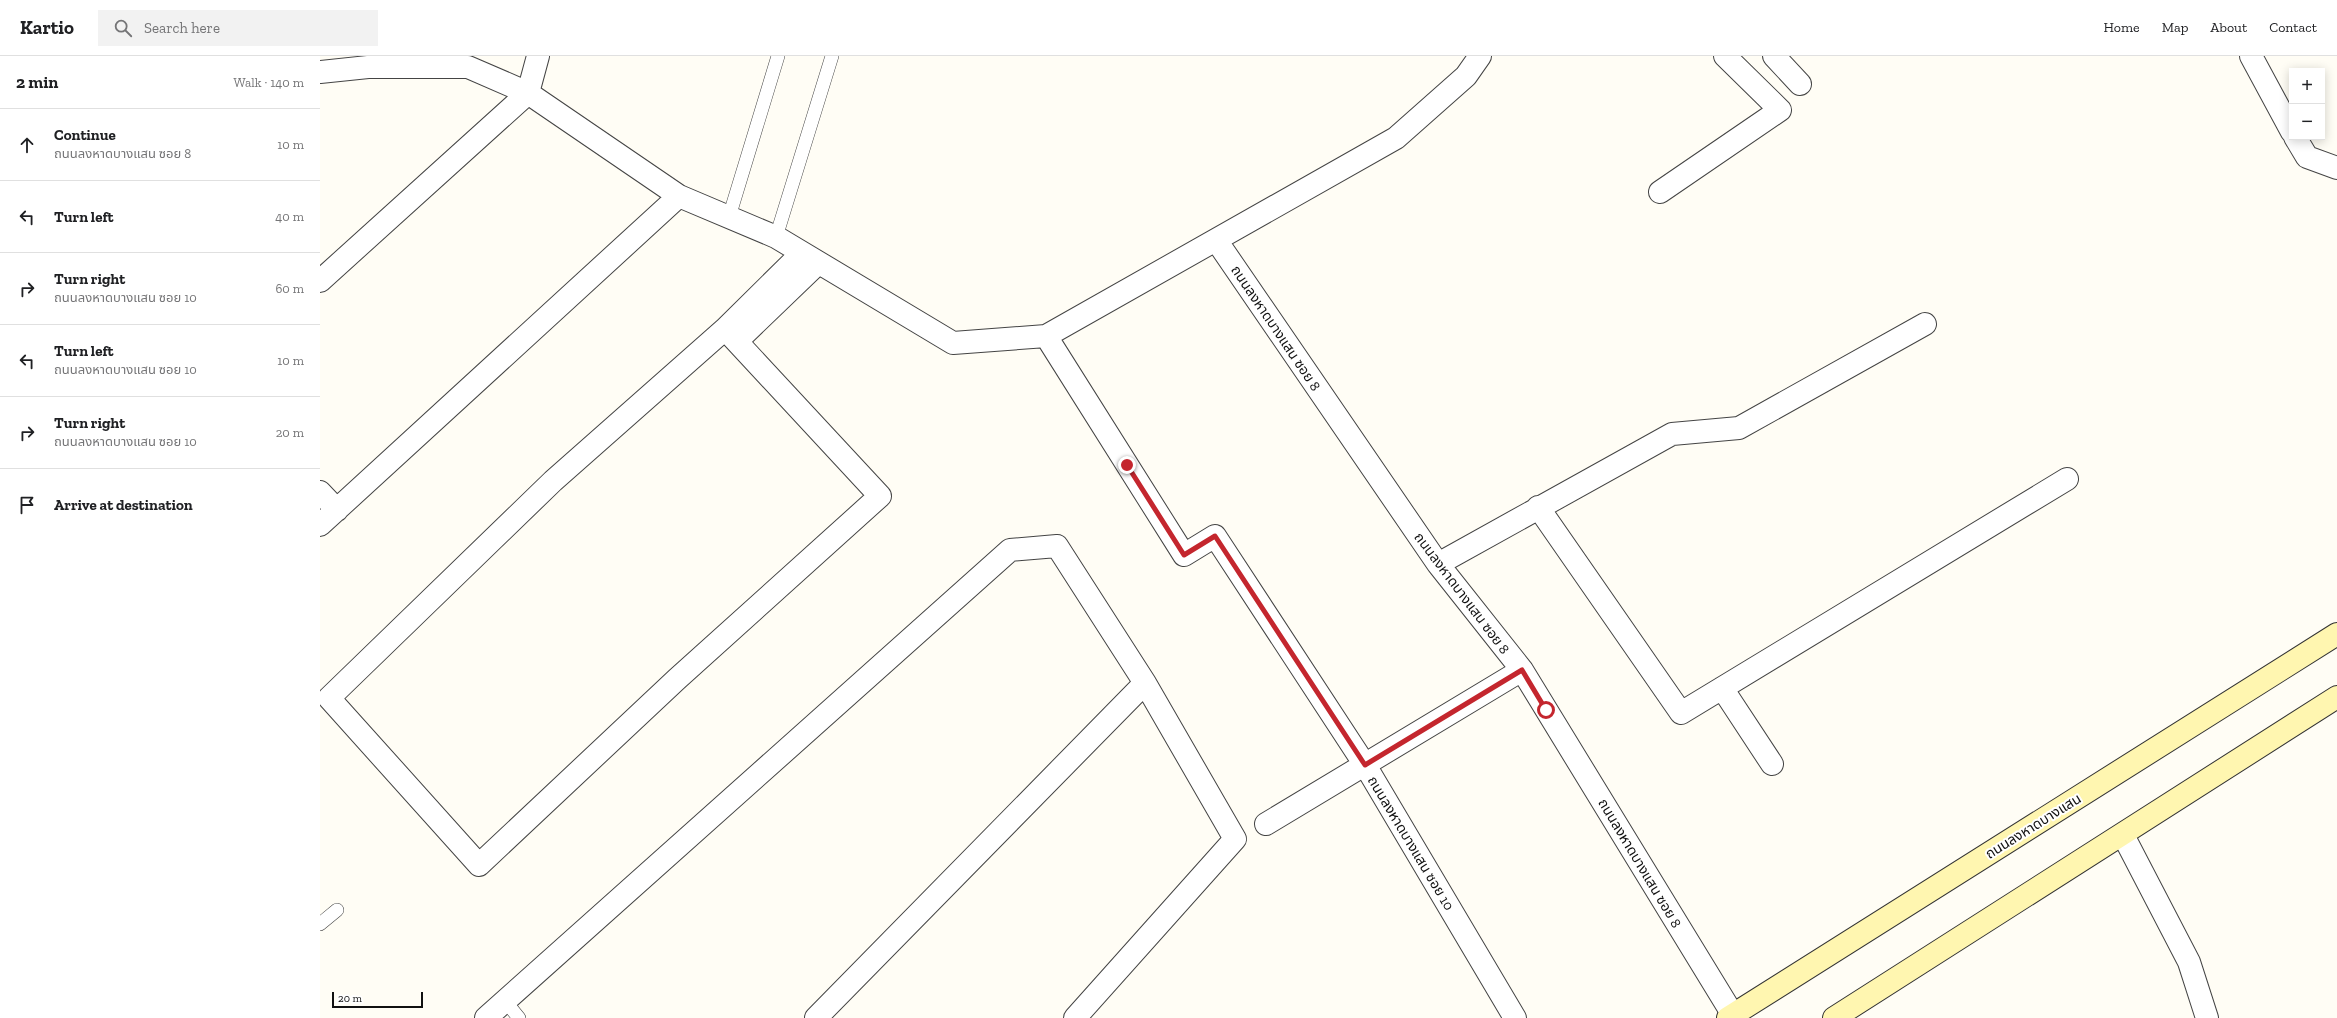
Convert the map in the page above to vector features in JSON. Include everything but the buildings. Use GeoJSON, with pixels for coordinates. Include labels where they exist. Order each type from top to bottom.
{"type":"FeatureCollection","features":[{"type":"Feature","properties":{"kind":"main road","name":"ถนนลงหาดบางแสน"},"geometry":{"type":"LineString","coordinates":[[1731,1017],[2337,634]]}},
{"type":"Feature","properties":{"kind":"main road"},"geometry":{"type":"LineString","coordinates":[[1834,1018],[2123,835],[2337,697]]}},
{"type":"Feature","properties":{"kind":"street"},"geometry":{"type":"LineString","coordinates":[[320,281],[528,93],[538,56]]}},
{"type":"Feature","properties":{"kind":"street"},"geometry":{"type":"LineString","coordinates":[[320,72],[368,66],[468,67],[528,93],[678,196],[776,237],[954,343],[1046,336],[1396,138],[1466,76],[1480,56]]}},
{"type":"Feature","properties":{"kind":"street"},"geometry":{"type":"LineString","coordinates":[[1660,192],[1780,110],[1725,56]]}},
{"type":"Feature","properties":{"kind":"street"},"geometry":{"type":"LineString","coordinates":[[1774,56],[1800,84]]}},
{"type":"Feature","properties":{"kind":"street"},"geometry":{"type":"LineString","coordinates":[[2251,56],[2289,126]]}},
{"type":"Feature","properties":{"kind":"street"},"geometry":{"type":"LineString","coordinates":[[2297,140],[2307,157],[2337,168]]}},
{"type":"Feature","properties":{"kind":"street"},"geometry":{"type":"LineString","coordinates":[[320,525],[678,196]]}},
{"type":"Feature","properties":{"kind":"street","name":"ถนนลงหาดบางแสน ซอย 8"},"geometry":{"type":"LineString","coordinates":[[1216,240],[1438,564],[1522,670],[1731,1017]]}},
{"type":"Feature","properties":{"kind":"street"},"geometry":{"type":"LineString","coordinates":[[731,335],[880,496],[677,679],[479,865],[329,698],[553,481],[731,335],[810,258]]}},
{"type":"Feature","properties":{"kind":"street"},"geometry":{"type":"LineString","coordinates":[[1438,564],[1538,507],[1672,434],[1740,428],[1925,324]]}},
{"type":"Feature","properties":{"kind":"street","name":"ถนนลงหาดบางแสน ซอย 10"},"geometry":{"type":"LineString","coordinates":[[1046,336],[1184,555],[1215,536],[1365,765],[1515,1018]]}},
{"type":"Feature","properties":{"kind":"street"},"geometry":{"type":"LineString","coordinates":[[1538,507],[1681,713],[2068,479]]}},
{"type":"Feature","properties":{"kind":"street"},"geometry":{"type":"LineString","coordinates":[[320,492],[337,510]]}},
{"type":"Feature","properties":{"kind":"street"},"geometry":{"type":"LineString","coordinates":[[486,1018],[512,1010],[1010,550],[1057,546],[1145,683],[1235,839],[1075,1018]]}},
{"type":"Feature","properties":{"kind":"street"},"geometry":{"type":"LineString","coordinates":[[1266,824],[1522,670]]}},
{"type":"Feature","properties":{"kind":"street"},"geometry":{"type":"LineString","coordinates":[[816,1018],[1145,683]]}},
{"type":"Feature","properties":{"kind":"street"},"geometry":{"type":"LineString","coordinates":[[1722,688],[1772,764]]}},
{"type":"Feature","properties":{"kind":"street"},"geometry":{"type":"LineString","coordinates":[[2123,835],[2189,962],[2207,1018]]}},
{"type":"Feature","properties":{"kind":"lane"},"geometry":{"type":"LineString","coordinates":[[729,217],[778,56]]}},
{"type":"Feature","properties":{"kind":"lane"},"geometry":{"type":"LineString","coordinates":[[776,237],[832,56]]}},
{"type":"Feature","properties":{"kind":"lane"},"geometry":{"type":"LineString","coordinates":[[320,924],[337,910]]}},
{"type":"Feature","properties":{"kind":"route"},"geometry":{"type":"LineString","coordinates":[[1127,465],[1184,555],[1215,536],[1365,765],[1522,670],[1546,710]]}}]}
